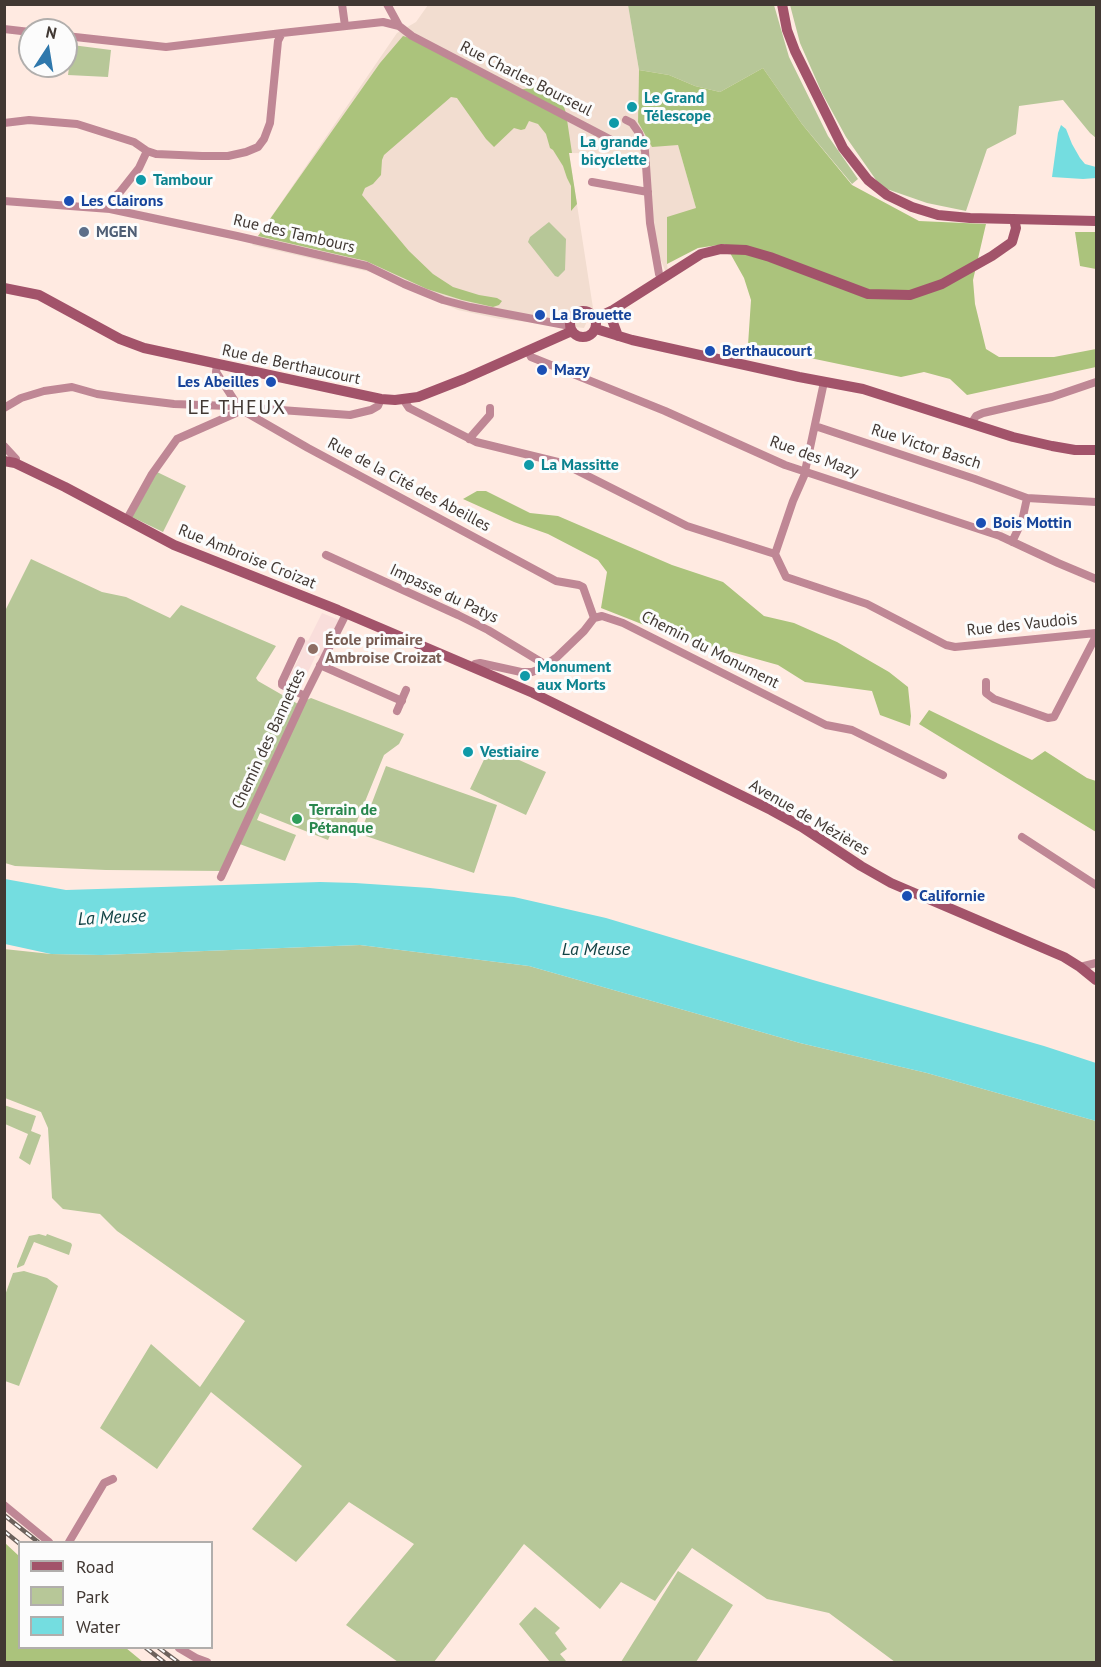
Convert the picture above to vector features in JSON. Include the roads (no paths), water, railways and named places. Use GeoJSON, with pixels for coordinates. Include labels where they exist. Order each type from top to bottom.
{"type":"FeatureCollection","features":[{"type":"Feature","properties":{"kind":"main road"},"geometry":{"type":"LineString","coordinates":[[782,4],[787,30],[806,75],[843,148],[868,180],[887,195],[912,207],[938,215],[970,218],[1096,220]]}},
{"type":"Feature","properties":{"kind":"main road"},"geometry":{"type":"LineString","coordinates":[[1014,219],[1016,228],[1012,242],[942,284],[910,296],[868,294],[770,257],[746,250],[721,249],[701,254],[661,278],[613,310],[596,324],[593,333],[585,337],[576,335],[571,328],[570,321],[574,314],[581,310],[590,312],[596,324],[618,336],[863,389],[1013,437],[1075,450],[1096,450]]}},
{"type":"Feature","properties":{"kind":"main road","name":"Rue de Berthaucourt"},"geometry":{"type":"LineString","coordinates":[[4,288],[39,296],[120,339],[156,351],[381,399],[418,397],[528,351],[571,328]]}},
{"type":"Feature","properties":{"kind":"main road"},"geometry":{"type":"LineString","coordinates":[[613,310],[612,320],[618,336]]}},
{"type":"Feature","properties":{"kind":"main road","name":"Rue Ambroise Croizat"},"geometry":{"type":"LineString","coordinates":[[10,462],[174,544],[473,667]]}},
{"type":"Feature","properties":{"kind":"main road","name":"Avenue de Mézières"},"geometry":{"type":"LineString","coordinates":[[473,667],[534,693],[771,810],[891,883],[1064,957],[1096,980]]}},
{"type":"Feature","properties":{"kind":"street"},"geometry":{"type":"LineString","coordinates":[[342,4],[345,26]]}},
{"type":"Feature","properties":{"kind":"street"},"geometry":{"type":"LineString","coordinates":[[387,4],[399,26]]}},
{"type":"Feature","properties":{"kind":"street"},"geometry":{"type":"LineString","coordinates":[[78,37],[166,47],[280,37],[383,22],[399,26]]}},
{"type":"Feature","properties":{"kind":"street","name":"Rue Charles Bourseul"},"geometry":{"type":"LineString","coordinates":[[399,26],[412,36],[621,145],[627,146],[640,137]]}},
{"type":"Feature","properties":{"kind":"street"},"geometry":{"type":"LineString","coordinates":[[4,123],[29,120],[76,124],[134,142],[147,152],[156,154],[228,156],[246,152],[258,147],[270,123],[280,37]]}},
{"type":"Feature","properties":{"kind":"street"},"geometry":{"type":"LineString","coordinates":[[626,120],[632,123],[645,151],[650,223],[661,278]]}},
{"type":"Feature","properties":{"kind":"street"},"geometry":{"type":"LineString","coordinates":[[102,208],[120,192],[139,168],[147,152]]}},
{"type":"Feature","properties":{"kind":"street"},"geometry":{"type":"LineString","coordinates":[[592,182],[648,192]]}},
{"type":"Feature","properties":{"kind":"street"},"geometry":{"type":"LineString","coordinates":[[120,192],[122,211]]}},
{"type":"Feature","properties":{"kind":"street","name":"Rue des Tambours"},"geometry":{"type":"LineString","coordinates":[[4,201],[122,211],[367,266],[404,285],[443,300],[571,328]]}},
{"type":"Feature","properties":{"kind":"street","name":"Rue des Mazy"},"geometry":{"type":"LineString","coordinates":[[528,351],[531,357],[665,411],[785,465],[990,533],[1096,579]]}},
{"type":"Feature","properties":{"kind":"street","name":"Rue de la Cité des Abeilles"},"geometry":{"type":"LineString","coordinates":[[217,364],[216,372],[240,409],[556,581],[583,587],[594,618]]}},
{"type":"Feature","properties":{"kind":"street"},"geometry":{"type":"LineString","coordinates":[[403,399],[409,408],[470,439],[562,463],[687,526],[775,555],[804,472],[824,382]]}},
{"type":"Feature","properties":{"kind":"street"},"geometry":{"type":"LineString","coordinates":[[971,424],[976,416],[983,413],[1052,397],[1096,382]]}},
{"type":"Feature","properties":{"kind":"street"},"geometry":{"type":"LineString","coordinates":[[4,408],[21,398],[44,391],[72,387],[97,394],[174,404],[350,415],[371,410],[378,406],[381,399]]}},
{"type":"Feature","properties":{"kind":"street"},"geometry":{"type":"LineString","coordinates":[[470,439],[490,415],[490,408]]}},
{"type":"Feature","properties":{"kind":"street"},"geometry":{"type":"LineString","coordinates":[[127,519],[153,474],[177,439],[236,413],[240,409]]}},
{"type":"Feature","properties":{"kind":"street","name":"Rue Victor Basch"},"geometry":{"type":"LineString","coordinates":[[814,426],[1027,498],[1096,502]]}},
{"type":"Feature","properties":{"kind":"street"},"geometry":{"type":"LineString","coordinates":[[4,446],[16,459],[10,462]]}},
{"type":"Feature","properties":{"kind":"street"},"geometry":{"type":"LineString","coordinates":[[1012,542],[1022,521],[1027,498]]}},
{"type":"Feature","properties":{"kind":"street","name":"Impasse du Patys"},"geometry":{"type":"LineString","coordinates":[[326,555],[488,630],[546,665]]}},
{"type":"Feature","properties":{"kind":"street","name":"Rue des Vaudois"},"geometry":{"type":"LineString","coordinates":[[775,555],[786,577],[867,604],[946,645],[955,647],[1096,635]]}},
{"type":"Feature","properties":{"kind":"street","name":"Chemin des Bannettes"},"geometry":{"type":"LineString","coordinates":[[221,877],[305,696],[346,614]]}},
{"type":"Feature","properties":{"kind":"street","name":"Chemin du Monument"},"geometry":{"type":"LineString","coordinates":[[594,618],[602,616],[623,623],[826,725],[852,730],[943,775]]}},
{"type":"Feature","properties":{"kind":"street"},"geometry":{"type":"LineString","coordinates":[[473,667],[480,663],[521,672],[532,672],[546,665],[584,631],[594,618]]}},
{"type":"Feature","properties":{"kind":"street"},"geometry":{"type":"LineString","coordinates":[[986,682],[986,693],[994,699],[1048,718],[1054,717],[1096,635]]}},
{"type":"Feature","properties":{"kind":"street"},"geometry":{"type":"LineString","coordinates":[[301,641],[282,685],[305,696]]}},
{"type":"Feature","properties":{"kind":"street"},"geometry":{"type":"LineString","coordinates":[[321,665],[402,701]]}},
{"type":"Feature","properties":{"kind":"street"},"geometry":{"type":"LineString","coordinates":[[397,711],[406,690]]}},
{"type":"Feature","properties":{"kind":"street"},"geometry":{"type":"LineString","coordinates":[[1022,837],[1096,885]]}},
{"type":"Feature","properties":{"kind":"street"},"geometry":{"type":"LineString","coordinates":[[1080,967],[1096,963]]}},
{"type":"Feature","properties":{"kind":"street"},"geometry":{"type":"LineString","coordinates":[[70,1541],[104,1483],[113,1479]]}},
{"type":"Feature","properties":{"kind":"street"},"geometry":{"type":"LineString","coordinates":[[4,1505],[49,1541]]}},
{"type":"Feature","properties":{"kind":"street"},"geometry":{"type":"LineString","coordinates":[[182,1649],[207,1662]]}},
{"type":"Feature","properties":{"kind":"water"},"geometry":{"type":"Polygon","coordinates":[[[1061,125],[1066,129],[1072,144],[1085,164],[1096,167],[1096,178],[1052,177],[1061,125]]]}},
{"type":"Feature","properties":{"kind":"water","name":"La Meuse"},"geometry":{"type":"Polygon","coordinates":[[[5,879],[66,890],[320,882],[430,888],[514,897],[606,918],[1096,1063],[1096,1121],[927,1073],[800,1043],[529,966],[360,945],[101,955],[51,954],[5,944],[5,879]]]}},
{"type":"Feature","properties":{"kind":"railway"},"geometry":{"type":"LineString","coordinates":[[4,1515],[37,1541]]}},
{"type":"Feature","properties":{"kind":"railway"},"geometry":{"type":"LineString","coordinates":[[4,1531],[18,1542]]}},
{"type":"Feature","properties":{"kind":"railway"},"geometry":{"type":"LineString","coordinates":[[147,1649],[164,1662]]}},
{"type":"Feature","properties":{"kind":"railway"},"geometry":{"type":"LineString","coordinates":[[160,1649],[178,1662]]}},
{"type":"Feature","properties":{"kind":"place","name":"Le Grand Télescope"},"geometry":{"type":"Point","coordinates":[632,107]}},
{"type":"Feature","properties":{"kind":"place","name":"La grande bicyclette"},"geometry":{"type":"Point","coordinates":[614,123]}},
{"type":"Feature","properties":{"kind":"place","name":"Tambour"},"geometry":{"type":"Point","coordinates":[141,180]}},
{"type":"Feature","properties":{"kind":"place","name":"Les Clairons"},"geometry":{"type":"Point","coordinates":[69,201]}},
{"type":"Feature","properties":{"kind":"place","name":"MGEN"},"geometry":{"type":"Point","coordinates":[84,232]}},
{"type":"Feature","properties":{"kind":"place","name":"La Brouette"},"geometry":{"type":"Point","coordinates":[540,315]}},
{"type":"Feature","properties":{"kind":"place","name":"Berthaucourt"},"geometry":{"type":"Point","coordinates":[710,351]}},
{"type":"Feature","properties":{"kind":"place","name":"Mazy"},"geometry":{"type":"Point","coordinates":[542,370]}},
{"type":"Feature","properties":{"kind":"place","name":"Les Abeilles"},"geometry":{"type":"Point","coordinates":[271,382]}},
{"type":"Feature","properties":{"kind":"place","name":"La Massitte"},"geometry":{"type":"Point","coordinates":[529,465]}},
{"type":"Feature","properties":{"kind":"place","name":"Bois Mottin"},"geometry":{"type":"Point","coordinates":[981,523]}},
{"type":"Feature","properties":{"kind":"place","name":"École primaire Ambroise Croizat"},"geometry":{"type":"Point","coordinates":[313,649]}},
{"type":"Feature","properties":{"kind":"place","name":"Monument aux Morts"},"geometry":{"type":"Point","coordinates":[525,676]}},
{"type":"Feature","properties":{"kind":"place","name":"Vestiaire"},"geometry":{"type":"Point","coordinates":[468,752]}},
{"type":"Feature","properties":{"kind":"place","name":"Terrain de Pétanque"},"geometry":{"type":"Point","coordinates":[297,819]}},
{"type":"Feature","properties":{"kind":"place","name":"Californie"},"geometry":{"type":"Point","coordinates":[907,896]}},
{"type":"Feature","properties":{"kind":"district","name":"LE THEUX"},"geometry":{"type":"Point","coordinates":[237,408]}}]}
